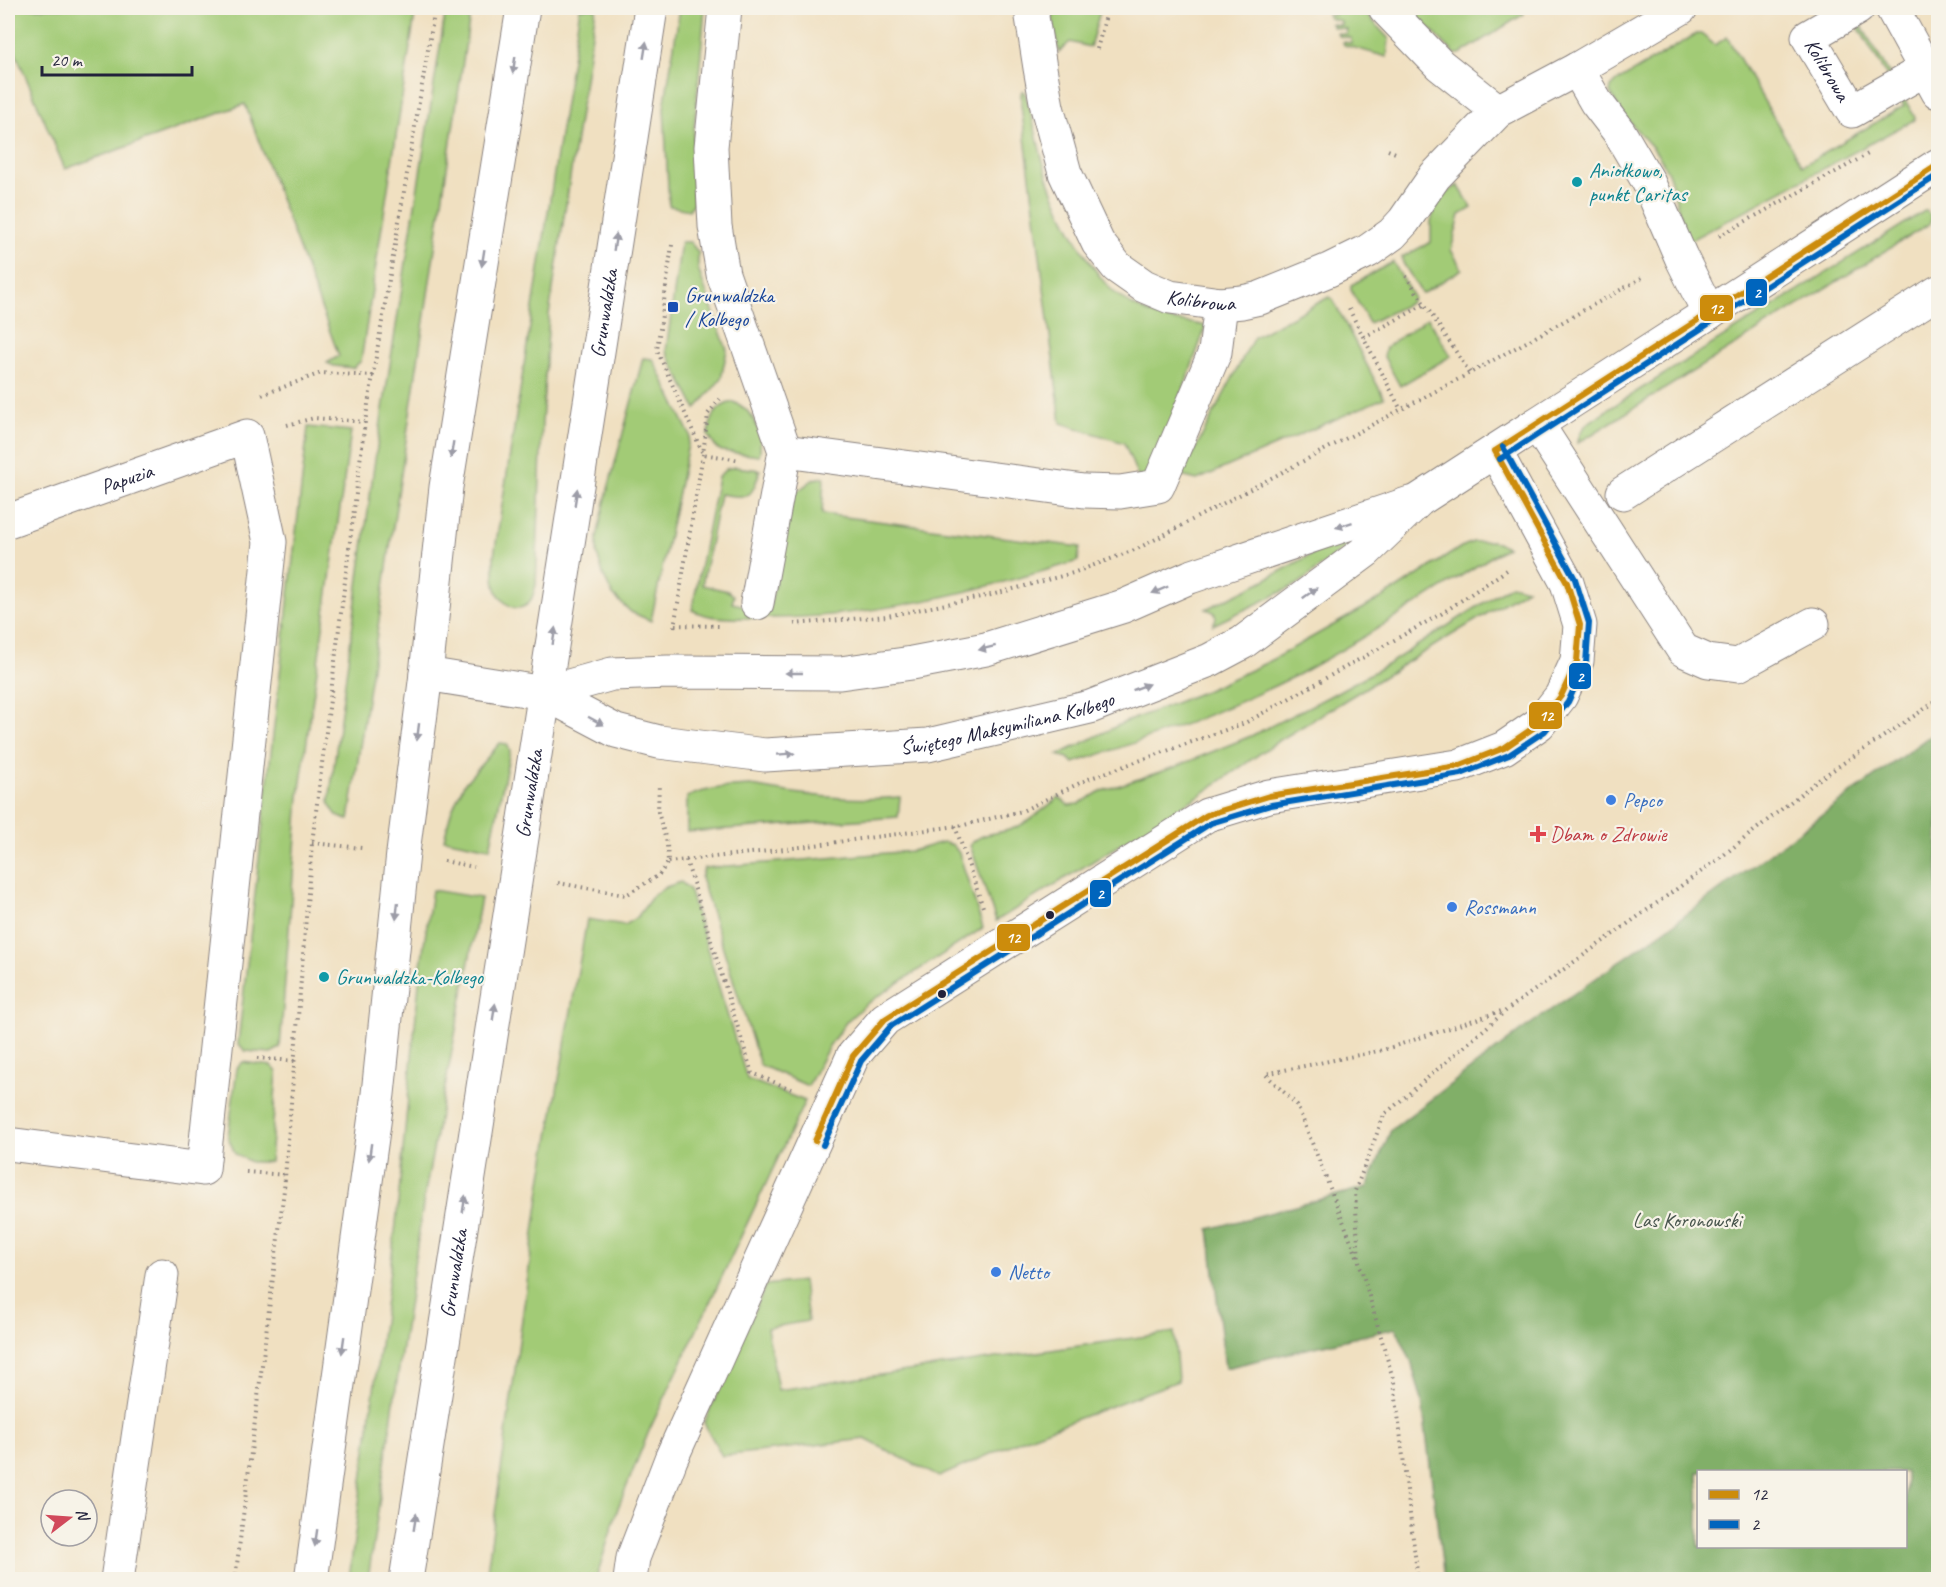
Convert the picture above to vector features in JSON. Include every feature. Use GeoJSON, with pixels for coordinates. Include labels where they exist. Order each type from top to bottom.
{"type":"FeatureCollection","features":[{"type":"Feature","properties":{"kind":"main road"},"geometry":{"type":"LineString","coordinates":[[310,1580],[378,1094],[403,853],[426,674],[446,487],[523,8]]}},
{"type":"Feature","properties":{"kind":"main road","name":"Grunwaldzka"},"geometry":{"type":"LineString","coordinates":[[406,1580],[651,8]]}},
{"type":"Feature","properties":{"kind":"main road"},"geometry":{"type":"LineString","coordinates":[[725,8],[711,147],[715,226],[723,274],[785,451],[757,603]]}},
{"type":"Feature","properties":{"kind":"main road","name":"Kolibrowa"},"geometry":{"type":"LineString","coordinates":[[1033,8],[1036,46],[1047,107],[1065,173],[1098,243],[1117,267],[1144,286],[1170,297],[1221,304],[1260,298],[1329,270],[1368,251],[1404,221],[1435,176],[1498,111],[1577,69],[1681,8]]}},
{"type":"Feature","properties":{"kind":"main road"},"geometry":{"type":"LineString","coordinates":[[1385,8],[1440,65],[1498,111]]}},
{"type":"Feature","properties":{"kind":"main road","name":"Kolibrowa"},"geometry":{"type":"LineString","coordinates":[[1858,8],[1808,37],[1852,111],[1932,81],[1892,8]]}},
{"type":"Feature","properties":{"kind":"main road"},"geometry":{"type":"LineString","coordinates":[[1577,69],[1648,181],[1680,257],[1709,313]]}},
{"type":"Feature","properties":{"kind":"main road","name":"Świętego Maksymiliana Kolbego"},"geometry":{"type":"LineString","coordinates":[[426,674],[544,693],[616,731],[659,742],[765,755],[928,745],[1090,707],[1210,660],[1242,642],[1366,551],[1419,500],[1938,165]]}},
{"type":"Feature","properties":{"kind":"main road"},"geometry":{"type":"LineString","coordinates":[[1623,493],[1938,292]]}},
{"type":"Feature","properties":{"kind":"main road"},"geometry":{"type":"LineString","coordinates":[[785,451],[1084,491],[1120,492],[1158,486],[1215,352],[1221,304]]}},
{"type":"Feature","properties":{"kind":"main road"},"geometry":{"type":"LineString","coordinates":[[1537,424],[1683,650],[1708,661],[1738,665],[1813,624]]}},
{"type":"Feature","properties":{"kind":"main road"},"geometry":{"type":"LineString","coordinates":[[8,1144],[203,1169],[270,542],[247,436]]}},
{"type":"Feature","properties":{"kind":"main road","name":"Papuzia"},"geometry":{"type":"LineString","coordinates":[[8,521],[247,436]]}},
{"type":"Feature","properties":{"kind":"main road"},"geometry":{"type":"LineString","coordinates":[[630,1580],[633,1558],[671,1459],[853,1056],[885,1019],[1207,815],[1269,796],[1458,766],[1504,748],[1539,724],[1561,696],[1577,661],[1580,625],[1567,583],[1496,451]]}},
{"type":"Feature","properties":{"kind":"main road","name":"Świętego Maksymiliana Kolbego"},"geometry":{"type":"LineString","coordinates":[[544,693],[612,674],[840,673],[912,663],[986,649],[1124,606],[1190,577],[1419,500]]}},
{"type":"Feature","properties":{"kind":"main road"},"geometry":{"type":"LineString","coordinates":[[117,1580],[162,1275]]}},
{"type":"Feature","properties":{"kind":"path"},"geometry":{"type":"LineString","coordinates":[[235,1580],[284,1190],[312,843],[365,422],[435,8]]}},
{"type":"Feature","properties":{"kind":"path"},"geometry":{"type":"LineString","coordinates":[[1097,48],[1108,8]]}},
{"type":"Feature","properties":{"kind":"path"},"geometry":{"type":"LineString","coordinates":[[703,454],[657,350],[675,224],[715,226]]}},
{"type":"Feature","properties":{"kind":"path"},"geometry":{"type":"LineString","coordinates":[[1384,240],[1470,373]]}},
{"type":"Feature","properties":{"kind":"path"},"geometry":{"type":"LineString","coordinates":[[1329,270],[1401,410]]}},
{"type":"Feature","properties":{"kind":"path"},"geometry":{"type":"LineString","coordinates":[[1364,338],[1424,305]]}},
{"type":"Feature","properties":{"kind":"path"},"geometry":{"type":"LineString","coordinates":[[730,626],[675,625],[708,414],[725,393],[756,369]]}},
{"type":"Feature","properties":{"kind":"path"},"geometry":{"type":"LineString","coordinates":[[365,422],[314,418],[247,436],[238,404],[321,373],[374,376]]}},
{"type":"Feature","properties":{"kind":"path"},"geometry":{"type":"LineString","coordinates":[[793,625],[887,616],[991,595],[1073,573],[1137,549],[1454,382]]}},
{"type":"Feature","properties":{"kind":"path"},"geometry":{"type":"LineString","coordinates":[[703,454],[759,463],[785,451]]}},
{"type":"Feature","properties":{"kind":"path"},"geometry":{"type":"LineString","coordinates":[[1359,1261],[1355,1191],[1384,1115],[1508,1009],[1716,861],[1821,778],[1938,700]]}},
{"type":"Feature","properties":{"kind":"path"},"geometry":{"type":"LineString","coordinates":[[955,826],[998,948]]}},
{"type":"Feature","properties":{"kind":"path"},"geometry":{"type":"LineString","coordinates":[[686,860],[752,1073],[831,1106]]}},
{"type":"Feature","properties":{"kind":"path"},"geometry":{"type":"LineString","coordinates":[[1418,1580],[1394,1382],[1359,1261],[1297,1105],[1265,1074],[1383,1050],[1508,1009]]}},
{"type":"Feature","properties":{"kind":"green space"},"geometry":{"type":"Polygon","coordinates":[[[8,8],[416,8],[361,361],[353,368],[327,363],[339,356],[245,104],[65,169],[8,35],[8,8]]]}},
{"type":"Feature","properties":{"kind":"green space"},"geometry":{"type":"Polygon","coordinates":[[[446,8],[471,8],[349,820],[336,814],[329,802],[374,466],[446,8]]]}},
{"type":"Feature","properties":{"kind":"green space"},"geometry":{"type":"Polygon","coordinates":[[[580,8],[596,8],[549,315],[536,585],[529,602],[525,606],[516,608],[504,601],[496,589],[494,556],[580,8]]]}},
{"type":"Feature","properties":{"kind":"green space"},"geometry":{"type":"Polygon","coordinates":[[[680,8],[705,8],[693,141],[693,204],[689,210],[669,206],[664,108],[680,8]]]}},
{"type":"Feature","properties":{"kind":"green space"},"geometry":{"type":"Polygon","coordinates":[[[1052,8],[1101,8],[1090,47],[1070,42],[1059,52],[1052,8]]]}},
{"type":"Feature","properties":{"kind":"green space"},"geometry":{"type":"Polygon","coordinates":[[[1323,8],[1361,8],[1389,39],[1387,57],[1344,45],[1343,42],[1351,43],[1351,38],[1339,36],[1337,33],[1346,34],[1347,29],[1333,27],[1331,24],[1341,25],[1341,21],[1329,18],[1327,14],[1335,15],[1336,12],[1323,8]]]}},
{"type":"Feature","properties":{"kind":"green space"},"geometry":{"type":"Polygon","coordinates":[[[1409,8],[1520,8],[1524,14],[1460,54],[1455,54],[1409,8]]]}},
{"type":"Feature","properties":{"kind":"green space"},"geometry":{"type":"Polygon","coordinates":[[[1847,8],[1851,8],[1915,117],[1914,120],[1687,242],[1670,177],[1653,148],[1624,116],[1610,93],[1611,87],[1696,34],[1701,34],[1715,45],[1727,37],[1802,166],[1904,106],[1847,8]]]}},
{"type":"Feature","properties":{"kind":"green space"},"geometry":{"type":"Polygon","coordinates":[[[1022,91],[1027,99],[1042,158],[1060,207],[1101,277],[1120,297],[1144,311],[1170,320],[1206,326],[1161,452],[1141,484],[1124,443],[1061,423],[1021,105],[1022,91]]]}},
{"type":"Feature","properties":{"kind":"green space"},"geometry":{"type":"Polygon","coordinates":[[[1458,185],[1472,208],[1460,215],[1451,250],[1462,269],[1422,294],[1403,263],[1402,257],[1431,242],[1431,221],[1438,198],[1458,185]]]}},
{"type":"Feature","properties":{"kind":"green space"},"geometry":{"type":"Polygon","coordinates":[[[1926,210],[1932,218],[1929,224],[1578,443],[1583,429],[1597,417],[1926,210]]]}},
{"type":"Feature","properties":{"kind":"green space"},"geometry":{"type":"Polygon","coordinates":[[[681,242],[690,242],[698,252],[698,269],[727,350],[721,379],[696,409],[666,351],[681,242]]]}},
{"type":"Feature","properties":{"kind":"green space"},"geometry":{"type":"Polygon","coordinates":[[[1393,262],[1413,297],[1410,303],[1369,323],[1351,290],[1351,285],[1393,262]]]}},
{"type":"Feature","properties":{"kind":"green space"},"geometry":{"type":"Polygon","coordinates":[[[1329,297],[1333,300],[1384,398],[1197,480],[1181,476],[1254,337],[1329,297]]]}},
{"type":"Feature","properties":{"kind":"green space"},"geometry":{"type":"Polygon","coordinates":[[[1428,318],[1451,356],[1400,386],[1384,357],[1386,347],[1428,318]]]}},
{"type":"Feature","properties":{"kind":"green space"},"geometry":{"type":"Polygon","coordinates":[[[643,358],[653,359],[690,435],[651,621],[631,612],[613,595],[604,577],[597,554],[597,537],[608,489],[643,358]]]}},
{"type":"Feature","properties":{"kind":"green space"},"geometry":{"type":"Polygon","coordinates":[[[733,402],[747,411],[756,424],[760,440],[759,456],[722,451],[716,448],[708,435],[714,414],[733,402]]]}},
{"type":"Feature","properties":{"kind":"green space"},"geometry":{"type":"Polygon","coordinates":[[[308,427],[351,431],[299,796],[280,1048],[271,1053],[245,1051],[238,1043],[308,427]]]}},
{"type":"Feature","properties":{"kind":"green space"},"geometry":{"type":"Polygon","coordinates":[[[735,467],[760,470],[754,487],[748,495],[720,494],[702,585],[728,591],[734,596],[732,603],[769,611],[794,494],[814,479],[824,477],[822,514],[1080,547],[1078,561],[959,593],[877,609],[795,617],[730,618],[707,615],[692,610],[718,477],[726,469],[735,467]]]}},
{"type":"Feature","properties":{"kind":"green space"},"geometry":{"type":"Polygon","coordinates":[[[1378,518],[1383,518],[1298,584],[1213,625],[1216,618],[1214,612],[1206,609],[1261,582],[1378,518]]]}},
{"type":"Feature","properties":{"kind":"green space"},"geometry":{"type":"Polygon","coordinates":[[[1492,541],[1507,547],[1377,629],[1297,675],[1215,712],[1102,754],[1073,763],[1068,758],[1058,755],[1123,723],[1203,692],[1268,662],[1392,592],[1461,547],[1473,542],[1492,541]]]}},
{"type":"Feature","properties":{"kind":"green space"},"geometry":{"type":"Polygon","coordinates":[[[1511,585],[1527,589],[1277,742],[1197,797],[996,921],[970,845],[980,837],[1019,826],[1059,797],[1068,805],[1079,804],[1099,792],[1175,767],[1251,736],[1390,663],[1511,585]]]}},
{"type":"Feature","properties":{"kind":"green space","name":"Las Koronowski"},"geometry":{"type":"Polygon","coordinates":[[[1938,730],[1938,1579],[1444,1579],[1422,1401],[1411,1361],[1396,1328],[1225,1368],[1209,1229],[1367,1187],[1391,1130],[1519,1032],[1672,925],[1938,730]]]}},
{"type":"Feature","properties":{"kind":"green space"},"geometry":{"type":"Polygon","coordinates":[[[500,743],[507,744],[510,751],[490,848],[444,839],[451,812],[464,784],[500,743]]]}},
{"type":"Feature","properties":{"kind":"green space"},"geometry":{"type":"Polygon","coordinates":[[[752,786],[826,797],[863,799],[900,797],[898,817],[687,832],[687,797],[711,789],[752,786]]]}},
{"type":"Feature","properties":{"kind":"green space"},"geometry":{"type":"Polygon","coordinates":[[[943,842],[953,845],[959,853],[983,928],[866,1004],[847,1021],[829,1046],[808,1086],[760,1065],[701,878],[704,868],[912,851],[943,842]]]}},
{"type":"Feature","properties":{"kind":"green space"},"geometry":{"type":"Polygon","coordinates":[[[681,882],[689,889],[747,1079],[805,1101],[649,1431],[618,1508],[596,1579],[486,1579],[541,1182],[587,919],[625,925],[638,916],[654,894],[681,882]]]}},
{"type":"Feature","properties":{"kind":"green space"},"geometry":{"type":"Polygon","coordinates":[[[432,890],[481,898],[424,1198],[368,1579],[349,1579],[396,1224],[420,972],[432,890]]]}},
{"type":"Feature","properties":{"kind":"green space"},"geometry":{"type":"Polygon","coordinates":[[[243,1062],[272,1066],[277,1072],[270,1162],[251,1162],[235,1154],[228,1137],[237,1068],[243,1062]]]}},
{"type":"Feature","properties":{"kind":"green space"},"geometry":{"type":"Polygon","coordinates":[[[803,1281],[808,1321],[767,1328],[778,1390],[1174,1332],[1178,1381],[1026,1438],[939,1477],[865,1439],[722,1456],[704,1423],[766,1285],[803,1281]]]}},
{"type":"Feature","properties":{"kind":"transit line","name":"12"},"geometry":{"type":"LineString","coordinates":[[1495,451],[1938,165]]}},
{"type":"Feature","properties":{"kind":"transit line","name":"2"},"geometry":{"type":"LineString","coordinates":[[1500,459],[1938,175]]}},
{"type":"Feature","properties":{"kind":"transit line","name":"2"},"geometry":{"type":"LineString","coordinates":[[823,1145],[861,1061],[891,1026],[1211,823],[1271,805],[1461,774],[1509,755],[1545,731],[1568,702],[1586,663],[1589,623],[1575,579],[1503,447]]}},
{"type":"Feature","properties":{"kind":"transit line","name":"12"},"geometry":{"type":"LineString","coordinates":[[815,1141],[853,1056],[885,1019],[1207,815],[1269,796],[1458,766],[1504,748],[1539,724],[1561,696],[1577,661],[1580,625],[1567,583],[1495,451]]}},
{"type":"Feature","properties":{"kind":"place","name":"Aniołkowo, punkt Caritas"},"geometry":{"type":"Point","coordinates":[1577,182]}},
{"type":"Feature","properties":{"kind":"place","name":"Grunwaldzka / Kolbego"},"geometry":{"type":"Point","coordinates":[673,307]}},
{"type":"Feature","properties":{"kind":"place","name":"Pepco"},"geometry":{"type":"Point","coordinates":[1611,800]}},
{"type":"Feature","properties":{"kind":"place","name":"Dbam o Zdrowie"},"geometry":{"type":"Point","coordinates":[1538,834]}},
{"type":"Feature","properties":{"kind":"place","name":"Rossmann"},"geometry":{"type":"Point","coordinates":[1452,907]}},
{"type":"Feature","properties":{"kind":"place","name":"Grunwaldzka-Kolbego"},"geometry":{"type":"Point","coordinates":[324,977]}},
{"type":"Feature","properties":{"kind":"place","name":"Netto"},"geometry":{"type":"Point","coordinates":[996,1272]}}]}
